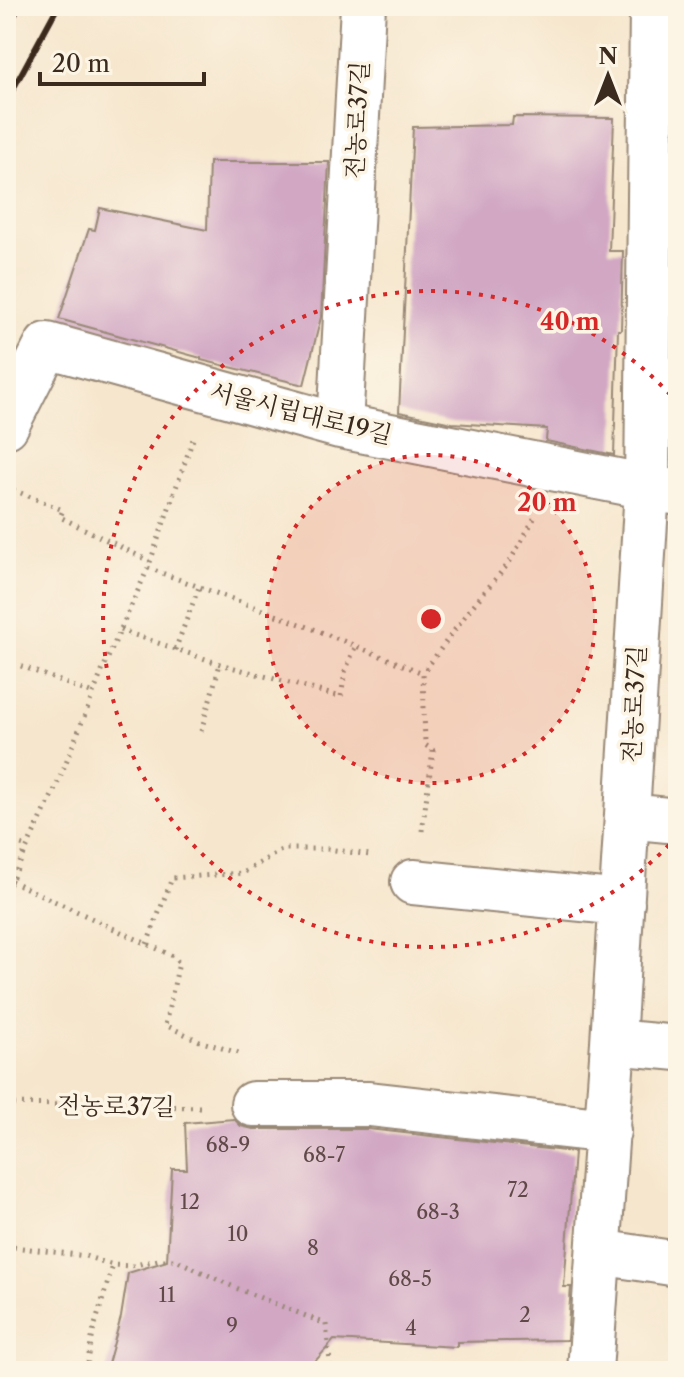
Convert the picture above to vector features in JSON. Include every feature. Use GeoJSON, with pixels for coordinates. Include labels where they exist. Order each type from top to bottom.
{"type":"FeatureCollection","features":[{"type":"Feature","properties":{"kind":"street","name":"전농로37길"},"geometry":{"type":"LineString","coordinates":[[340,426],[363,6]]}},
{"type":"Feature","properties":{"kind":"street","name":"전농로37길"},"geometry":{"type":"LineString","coordinates":[[590,1371],[627,816],[662,491],[665,60],[652,6]]}},
{"type":"Feature","properties":{"kind":"street","name":"서울시립대로19길"},"geometry":{"type":"LineString","coordinates":[[6,426],[47,345],[340,426],[662,491]]}},
{"type":"Feature","properties":{"kind":"street"},"geometry":{"type":"LineString","coordinates":[[627,816],[678,821]]}},
{"type":"Feature","properties":{"kind":"street"},"geometry":{"type":"LineString","coordinates":[[413,882],[622,903]]}},
{"type":"Feature","properties":{"kind":"street"},"geometry":{"type":"LineString","coordinates":[[613,1042],[678,1048]]}},
{"type":"Feature","properties":{"kind":"street"},"geometry":{"type":"LineString","coordinates":[[253,1104],[369,1104],[608,1131]]}},
{"type":"Feature","properties":{"kind":"street"},"geometry":{"type":"LineString","coordinates":[[599,1252],[678,1264]]}},
{"type":"Feature","properties":{"kind":"path"},"geometry":{"type":"LineString","coordinates":[[6,892],[57,785],[149,565],[211,391]]}},
{"type":"Feature","properties":{"kind":"path"},"geometry":{"type":"LineString","coordinates":[[421,835],[433,750],[425,745],[423,673],[509,563],[538,511],[553,469]]}},
{"type":"Feature","properties":{"kind":"path"},"geometry":{"type":"LineString","coordinates":[[6,487],[63,510],[60,517],[149,565],[423,673]]}},
{"type":"Feature","properties":{"kind":"path"},"geometry":{"type":"LineString","coordinates":[[175,650],[199,587]]}},
{"type":"Feature","properties":{"kind":"path"},"geometry":{"type":"LineString","coordinates":[[120,630],[220,664],[341,697],[345,672],[356,645]]}},
{"type":"Feature","properties":{"kind":"path"},"geometry":{"type":"LineString","coordinates":[[6,660],[93,694]]}},
{"type":"Feature","properties":{"kind":"path"},"geometry":{"type":"LineString","coordinates":[[201,731],[220,664]]}},
{"type":"Feature","properties":{"kind":"path"},"geometry":{"type":"LineString","coordinates":[[6,840],[27,847]]}},
{"type":"Feature","properties":{"kind":"path"},"geometry":{"type":"LineString","coordinates":[[147,944],[172,878],[243,873],[283,849],[328,849],[372,855]]}},
{"type":"Feature","properties":{"kind":"path"},"geometry":{"type":"LineString","coordinates":[[11,881],[173,956],[179,963],[165,1025],[202,1042],[257,1059],[253,1104]]}},
{"type":"Feature","properties":{"kind":"path","name":"전농로37길"},"geometry":{"type":"LineString","coordinates":[[6,1104],[211,1107],[253,1104]]}},
{"type":"Feature","properties":{"kind":"path"},"geometry":{"type":"LineString","coordinates":[[6,1246],[85,1256],[113,1265],[131,1266],[176,1260],[326,1324],[331,1371]]}},
{"type":"Feature","properties":{"kind":"path"},"geometry":{"type":"LineString","coordinates":[[86,1371],[94,1328],[113,1265]]}},
{"type":"Feature","properties":{"kind":"building"},"geometry":{"type":"Polygon","coordinates":[[[513,117],[614,118],[609,251],[623,251],[614,455],[546,441],[547,429],[452,423],[399,412],[413,127],[512,125],[513,117]]]}},
{"type":"Feature","properties":{"kind":"building"},"geometry":{"type":"Polygon","coordinates":[[[209,162],[329,162],[321,317],[304,385],[201,360],[59,319],[89,229],[95,230],[100,208],[207,230],[209,162]]]}},
{"type":"Feature","properties":{"kind":"building"},"geometry":{"type":"Polygon","coordinates":[[[234,1119],[241,1126],[253,1129],[368,1129],[574,1152],[564,1287],[571,1287],[567,1340],[457,1342],[457,1347],[334,1340],[310,1367],[300,1371],[106,1371],[121,1317],[128,1273],[167,1261],[172,1169],[187,1169],[185,1123],[234,1119]]]}},
{"type":"Feature","properties":{"kind":"railway"},"geometry":{"type":"LineString","coordinates":[[6,29],[20,6]]}},
{"type":"Feature","properties":{"kind":"railway"},"geometry":{"type":"LineString","coordinates":[[6,102],[58,6]]}}]}
